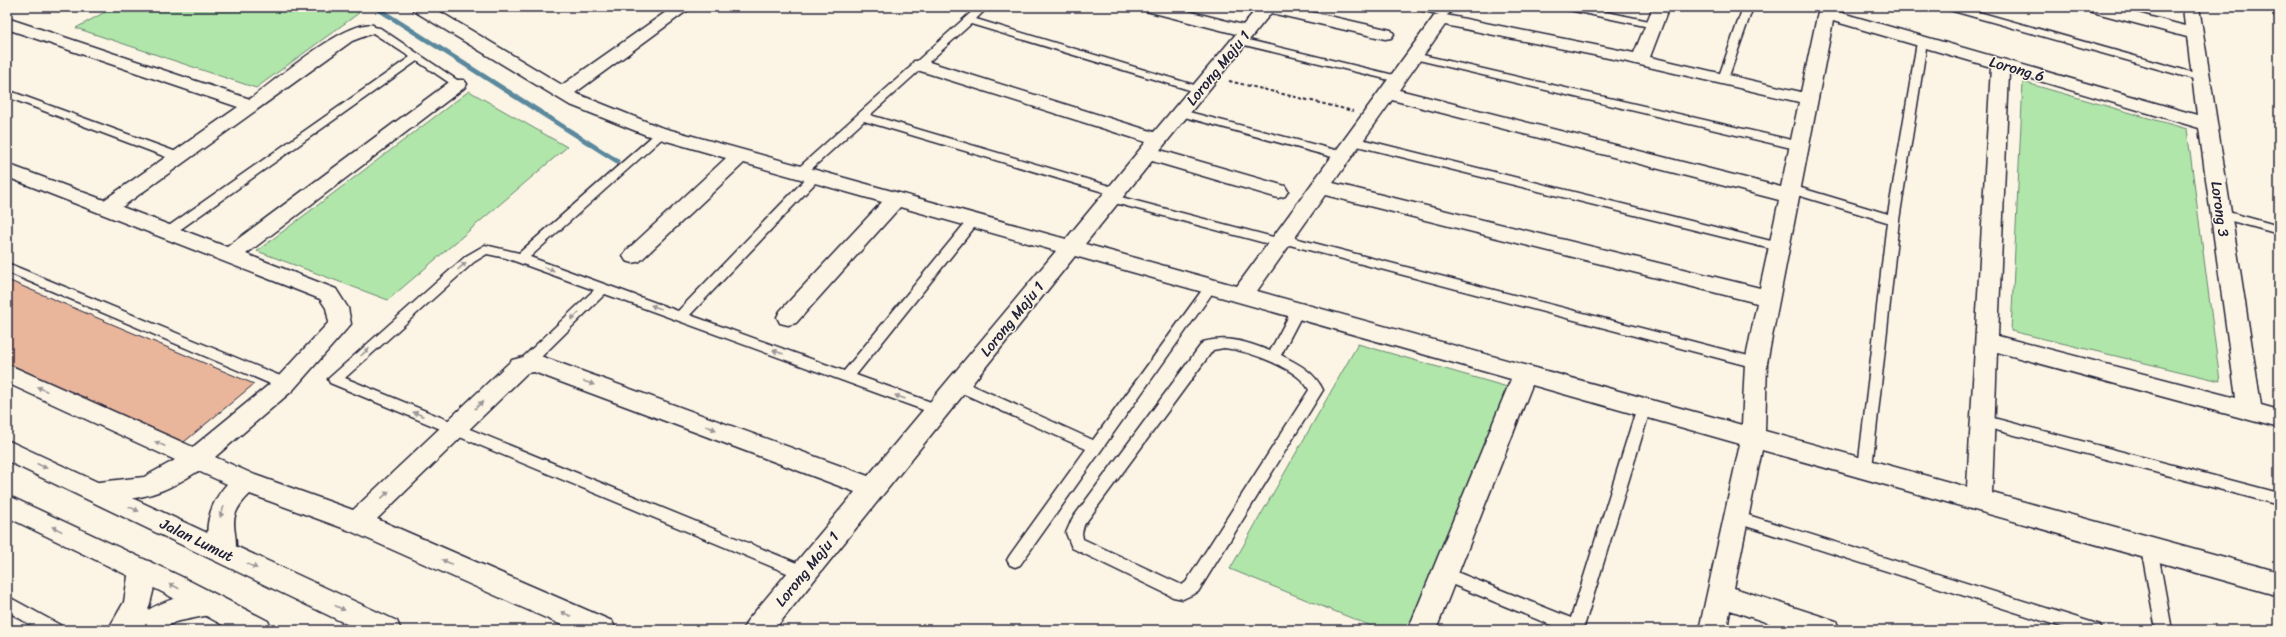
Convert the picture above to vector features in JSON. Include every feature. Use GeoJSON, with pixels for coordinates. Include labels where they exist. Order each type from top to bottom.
{"type":"FeatureCollection","features":[{"type":"Feature","properties":{"kind":"street"},"geometry":{"type":"LineString","coordinates":[[420,7],[574,100],[662,133],[1299,309],[1753,438],[2279,584]]}},
{"type":"Feature","properties":{"kind":"street"},"geometry":{"type":"LineString","coordinates":[[562,93],[684,7]]}},
{"type":"Feature","properties":{"kind":"street"},"geometry":{"type":"LineString","coordinates":[[1152,7],[1244,36]]}},
{"type":"Feature","properties":{"kind":"street"},"geometry":{"type":"LineString","coordinates":[[1267,7],[1385,34]]}},
{"type":"Feature","properties":{"kind":"street","name":"Lorong Maju 1"},"geometry":{"type":"LineString","coordinates":[[757,630],[1181,114],[1267,7]]}},
{"type":"Feature","properties":{"kind":"street"},"geometry":{"type":"LineString","coordinates":[[1640,60],[1661,7]]}},
{"type":"Feature","properties":{"kind":"street"},"geometry":{"type":"LineString","coordinates":[[2095,7],[2195,34]]}},
{"type":"Feature","properties":{"kind":"street","name":"Lorong 3"},"geometry":{"type":"LineString","coordinates":[[2191,7],[2250,412]]}},
{"type":"Feature","properties":{"kind":"street"},"geometry":{"type":"LineString","coordinates":[[1713,630],[1735,517],[1753,438],[1756,363],[1827,11]]}},
{"type":"Feature","properties":{"kind":"street","name":"Lorong 6"},"geometry":{"type":"LineString","coordinates":[[1827,11],[1922,42],[2208,124]]}},
{"type":"Feature","properties":{"kind":"street"},"geometry":{"type":"LineString","coordinates":[[1244,294],[1445,13],[1809,99]]}},
{"type":"Feature","properties":{"kind":"street"},"geometry":{"type":"LineString","coordinates":[[7,23],[252,106]]}},
{"type":"Feature","properties":{"kind":"street"},"geometry":{"type":"LineString","coordinates":[[105,208],[252,106],[346,37],[367,29]]}},
{"type":"Feature","properties":{"kind":"street"},"geometry":{"type":"LineString","coordinates":[[920,64],[1278,191]]}},
{"type":"Feature","properties":{"kind":"street"},"geometry":{"type":"LineString","coordinates":[[1979,500],[2000,64]]}},
{"type":"Feature","properties":{"kind":"street"},"geometry":{"type":"LineString","coordinates":[[228,257],[458,84]]}},
{"type":"Feature","properties":{"kind":"street"},"geometry":{"type":"LineString","coordinates":[[1393,86],[1790,192]]}},
{"type":"Feature","properties":{"kind":"street"},"geometry":{"type":"LineString","coordinates":[[633,256],[741,155]]}},
{"type":"Feature","properties":{"kind":"street"},"geometry":{"type":"LineString","coordinates":[[7,170],[228,257],[328,294],[337,308],[340,324],[285,384],[196,460],[169,478],[147,487],[99,492]]}},
{"type":"Feature","properties":{"kind":"street"},"geometry":{"type":"LineString","coordinates":[[1321,187],[1768,298]]}},
{"type":"Feature","properties":{"kind":"street"},"geometry":{"type":"LineString","coordinates":[[788,317],[897,198]]}},
{"type":"Feature","properties":{"kind":"street"},"geometry":{"type":"LineString","coordinates":[[1986,341],[2279,420]]}},
{"type":"Feature","properties":{"kind":"street"},"geometry":{"type":"LineString","coordinates":[[357,522],[520,366],[535,363],[874,488]]}},
{"type":"Feature","properties":{"kind":"street"},"geometry":{"type":"LineString","coordinates":[[7,373],[246,482],[357,522],[602,630]]}},
{"type":"Feature","properties":{"kind":"street"},"geometry":{"type":"LineString","coordinates":[[1422,630],[1525,373]]}},
{"type":"Feature","properties":{"kind":"street","name":"Jalan Lumut"},"geometry":{"type":"LineString","coordinates":[[7,450],[99,492],[387,630]]}},
{"type":"Feature","properties":{"kind":"street"},"geometry":{"type":"LineString","coordinates":[[223,552],[219,520],[224,506],[246,482]]}},
{"type":"Feature","properties":{"kind":"street"},"geometry":{"type":"LineString","coordinates":[[7,505],[142,570],[258,630]]}},
{"type":"Feature","properties":{"kind":"street"},"geometry":{"type":"LineString","coordinates":[[122,630],[135,607],[142,585],[142,570]]}},
{"type":"Feature","properties":{"kind":"street"},"geometry":{"type":"LineString","coordinates":[[1720,595],[1826,630]]}},
{"type":"Feature","properties":{"kind":"street"},"geometry":{"type":"LineString","coordinates":[[135,630],[171,611],[210,605]]}},
{"type":"Feature","properties":{"kind":"lane"},"geometry":{"type":"LineString","coordinates":[[681,316],[808,174],[863,117],[983,7]]}},
{"type":"Feature","properties":{"kind":"lane"},"geometry":{"type":"LineString","coordinates":[[1420,7],[1445,13]]}},
{"type":"Feature","properties":{"kind":"lane"},"geometry":{"type":"LineString","coordinates":[[1568,7],[1654,25]]}},
{"type":"Feature","properties":{"kind":"lane"},"geometry":{"type":"LineString","coordinates":[[1722,79],[1748,7]]}},
{"type":"Feature","properties":{"kind":"lane"},"geometry":{"type":"LineString","coordinates":[[1950,7],[2201,78]]}},
{"type":"Feature","properties":{"kind":"lane"},"geometry":{"type":"LineString","coordinates":[[2277,7],[2279,15]]}},
{"type":"Feature","properties":{"kind":"lane"},"geometry":{"type":"LineString","coordinates":[[969,20],[1206,83]]}},
{"type":"Feature","properties":{"kind":"lane"},"geometry":{"type":"LineString","coordinates":[[367,29],[376,30],[458,84]]}},
{"type":"Feature","properties":{"kind":"lane"},"geometry":{"type":"LineString","coordinates":[[1244,36],[1393,86]]}},
{"type":"Feature","properties":{"kind":"lane"},"geometry":{"type":"LineString","coordinates":[[1865,468],[1893,220],[1922,42]]}},
{"type":"Feature","properties":{"kind":"lane"},"geometry":{"type":"LineString","coordinates":[[1414,56],[1800,146]]}},
{"type":"Feature","properties":{"kind":"lane"},"geometry":{"type":"LineString","coordinates":[[167,232],[416,57]]}},
{"type":"Feature","properties":{"kind":"lane"},"geometry":{"type":"LineString","coordinates":[[7,93],[178,157]]}},
{"type":"Feature","properties":{"kind":"lane"},"geometry":{"type":"LineString","coordinates":[[1181,114],[1343,156]]}},
{"type":"Feature","properties":{"kind":"lane"},"geometry":{"type":"LineString","coordinates":[[863,117],[1114,195],[1281,241],[1756,363]]}},
{"type":"Feature","properties":{"kind":"lane"},"geometry":{"type":"LineString","coordinates":[[521,258],[662,133]]}},
{"type":"Feature","properties":{"kind":"lane"},"geometry":{"type":"LineString","coordinates":[[1353,141],[1779,247]]}},
{"type":"Feature","properties":{"kind":"lane"},"geometry":{"type":"LineString","coordinates":[[1790,192],[1893,220]]}},
{"type":"Feature","properties":{"kind":"lane"},"geometry":{"type":"LineString","coordinates":[[2221,214],[2279,230]]}},
{"type":"Feature","properties":{"kind":"lane"},"geometry":{"type":"LineString","coordinates":[[846,378],[974,220]]}},
{"type":"Feature","properties":{"kind":"lane"},"geometry":{"type":"LineString","coordinates":[[804,573],[454,430],[335,379],[479,252],[485,249],[496,250],[521,258],[937,410]]}},
{"type":"Feature","properties":{"kind":"lane"},"geometry":{"type":"LineString","coordinates":[[10,272],[285,384]]}},
{"type":"Feature","properties":{"kind":"lane"},"geometry":{"type":"LineString","coordinates":[[1015,560],[1097,448],[1212,285]]}},
{"type":"Feature","properties":{"kind":"lane"},"geometry":{"type":"LineString","coordinates":[[525,364],[603,288]]}},
{"type":"Feature","properties":{"kind":"lane"},"geometry":{"type":"LineString","coordinates":[[1272,357],[1299,309]]}},
{"type":"Feature","properties":{"kind":"lane"},"geometry":{"type":"LineString","coordinates":[[1216,342],[1230,344],[1272,357],[1306,376],[1314,384],[1316,390],[1192,587],[1183,592],[1173,590],[1077,543],[1074,533],[1077,523],[1208,346],[1216,342]]}},
{"type":"Feature","properties":{"kind":"lane"},"geometry":{"type":"LineString","coordinates":[[958,385],[1097,448]]}},
{"type":"Feature","properties":{"kind":"lane"},"geometry":{"type":"LineString","coordinates":[[1444,574],[1575,629],[1644,407]]}},
{"type":"Feature","properties":{"kind":"lane"},"geometry":{"type":"LineString","coordinates":[[1982,421],[2279,499]]}},
{"type":"Feature","properties":{"kind":"lane"},"geometry":{"type":"LineString","coordinates":[[1735,517],[2094,630]]}},
{"type":"Feature","properties":{"kind":"lane"},"geometry":{"type":"LineString","coordinates":[[2149,548],[2164,630]]}},
{"type":"Feature","properties":{"kind":"lane"},"geometry":{"type":"LineString","coordinates":[[7,603],[54,630]]}},
{"type":"Feature","properties":{"kind":"path"},"geometry":{"type":"LineString","coordinates":[[1206,83],[1372,116]]}},
{"type":"Feature","properties":{"kind":"green space"},"geometry":{"type":"Polygon","coordinates":[[[114,7],[350,7],[359,13],[256,88],[76,28],[114,7]]]}},
{"type":"Feature","properties":{"kind":"green space"},"geometry":{"type":"Polygon","coordinates":[[[2023,82],[2187,129],[2220,381],[2011,331],[2023,82]]]}},
{"type":"Feature","properties":{"kind":"green space"},"geometry":{"type":"Polygon","coordinates":[[[469,91],[567,147],[388,300],[257,251],[469,91]]]}},
{"type":"Feature","properties":{"kind":"green space"},"geometry":{"type":"Polygon","coordinates":[[[1358,344],[1518,390],[1422,630],[1381,630],[1230,569],[1358,344]]]}},
{"type":"Feature","properties":{"kind":"building"},"geometry":{"type":"Polygon","coordinates":[[[10,281],[254,384],[184,442],[7,363],[7,283],[10,281]]]}},
{"type":"Feature","properties":{"kind":"waterway"},"geometry":{"type":"LineString","coordinates":[[375,7],[617,161]]}}]}
